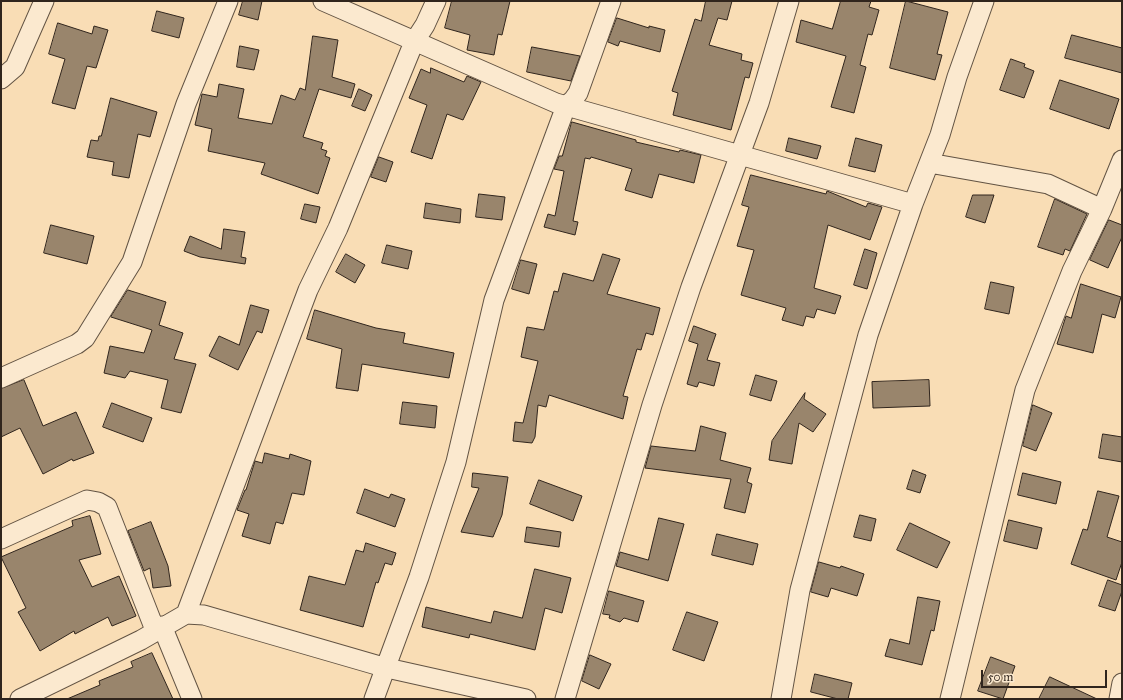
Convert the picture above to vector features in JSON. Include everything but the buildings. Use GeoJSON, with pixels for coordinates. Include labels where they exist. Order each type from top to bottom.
{"type":"FeatureCollection","features":[{"type":"Feature","properties":{"kind":"street"},"geometry":{"type":"LineString","coordinates":[[1,79],[15,68],[44,1]]}},
{"type":"Feature","properties":{"kind":"street"},"geometry":{"type":"LineString","coordinates":[[1,378],[77,344],[92,329],[132,262],[186,104],[228,1]]}},
{"type":"Feature","properties":{"kind":"street"},"geometry":{"type":"LineString","coordinates":[[323,1],[414,42],[566,106],[913,204]]}},
{"type":"Feature","properties":{"kind":"street"},"geometry":{"type":"LineString","coordinates":[[186,614],[308,290],[338,228],[414,42],[425,25],[436,1]]}},
{"type":"Feature","properties":{"kind":"street"},"geometry":{"type":"LineString","coordinates":[[374,699],[387,668],[456,462],[494,300],[566,106],[578,93],[611,1]]}},
{"type":"Feature","properties":{"kind":"street"},"geometry":{"type":"LineString","coordinates":[[565,699],[652,405],[691,287],[759,103],[789,1]]}},
{"type":"Feature","properties":{"kind":"street"},"geometry":{"type":"LineString","coordinates":[[781,699],[802,582],[868,335],[984,1]]}},
{"type":"Feature","properties":{"kind":"street"},"geometry":{"type":"LineString","coordinates":[[950,699],[1025,390],[1072,270],[1102,209],[1122,160]]}},
{"type":"Feature","properties":{"kind":"street"},"geometry":{"type":"LineString","coordinates":[[929,163],[1048,184],[1102,209]]}},
{"type":"Feature","properties":{"kind":"street"},"geometry":{"type":"LineString","coordinates":[[1,540],[87,500],[98,502],[107,506],[159,628],[192,699]]}},
{"type":"Feature","properties":{"kind":"street"},"geometry":{"type":"LineString","coordinates":[[20,699],[140,640],[186,614],[204,614],[387,668],[526,699]]}},
{"type":"Feature","properties":{"kind":"street"},"geometry":{"type":"LineString","coordinates":[[1119,699],[1122,683]]}}]}
